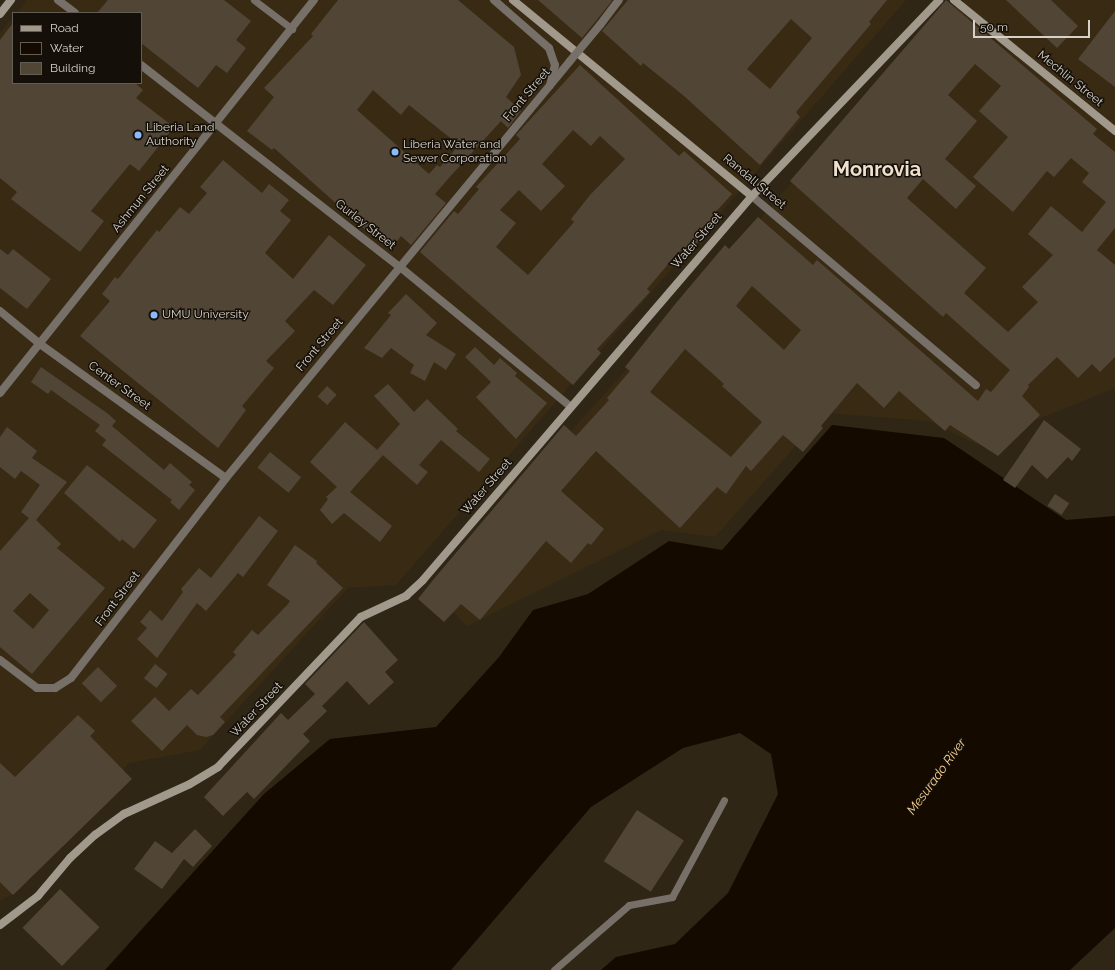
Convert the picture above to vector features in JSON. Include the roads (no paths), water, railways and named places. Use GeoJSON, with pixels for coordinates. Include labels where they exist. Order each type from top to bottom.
{"type":"FeatureCollection","features":[{"type":"Feature","properties":{"kind":"street"},"geometry":{"type":"LineString","coordinates":[[0,14],[11,0]]}},
{"type":"Feature","properties":{"kind":"street"},"geometry":{"type":"LineString","coordinates":[[58,0],[74,12]]}},
{"type":"Feature","properties":{"kind":"street","name":"Ashmun Street"},"geometry":{"type":"LineString","coordinates":[[0,393],[217,125],[314,0]]}},
{"type":"Feature","properties":{"kind":"street"},"geometry":{"type":"LineString","coordinates":[[494,0],[549,48],[555,65],[549,86]]}},
{"type":"Feature","properties":{"kind":"street","name":"Randall Street"},"geometry":{"type":"LineString","coordinates":[[514,0],[752,196],[976,385]]}},
{"type":"Feature","properties":{"kind":"street","name":"Front Street"},"geometry":{"type":"LineString","coordinates":[[0,660],[34,686],[55,688],[71,678],[226,478],[600,26],[619,0]]}},
{"type":"Feature","properties":{"kind":"street","name":"Water Street"},"geometry":{"type":"LineString","coordinates":[[0,925],[38,896],[70,858],[95,835],[124,814],[190,784],[218,767],[361,617],[406,596],[423,580],[752,196],[939,0]]}},
{"type":"Feature","properties":{"kind":"street","name":"Mechlin Street"},"geometry":{"type":"LineString","coordinates":[[954,0],[1115,131]]}},
{"type":"Feature","properties":{"kind":"street","name":"Gurley Street"},"geometry":{"type":"LineString","coordinates":[[142,66],[400,267],[571,407]]}},
{"type":"Feature","properties":{"kind":"street","name":"Center Street"},"geometry":{"type":"LineString","coordinates":[[0,311],[40,344],[226,478]]}},
{"type":"Feature","properties":{"kind":"lane"},"geometry":{"type":"LineString","coordinates":[[254,0],[292,29]]}},
{"type":"Feature","properties":{"kind":"lane"},"geometry":{"type":"LineString","coordinates":[[554,970],[630,904],[672,897],[724,800]]}},
{"type":"Feature","properties":{"kind":"water","name":"Mesurado River"},"geometry":{"type":"Polygon","coordinates":[[[832,425],[944,438],[1066,520],[1115,516],[1115,928],[1070,970],[601,970],[616,957],[675,944],[728,893],[778,794],[771,754],[740,733],[683,748],[591,807],[451,970],[105,970],[264,794],[330,739],[436,727],[499,657],[533,610],[588,594],[669,541],[722,550],[832,425]]]}},
{"type":"Feature","properties":{"kind":"place","name":"Liberia Land Authority"},"geometry":{"type":"Point","coordinates":[138,135]}},
{"type":"Feature","properties":{"kind":"place","name":"Liberia Water and Sewer Corporation"},"geometry":{"type":"Point","coordinates":[395,152]}},
{"type":"Feature","properties":{"kind":"place","name":"UMU University"},"geometry":{"type":"Point","coordinates":[154,315]}},
{"type":"Feature","properties":{"kind":"district","name":"Monrovia"},"geometry":{"type":"Point","coordinates":[877,169]}}]}
